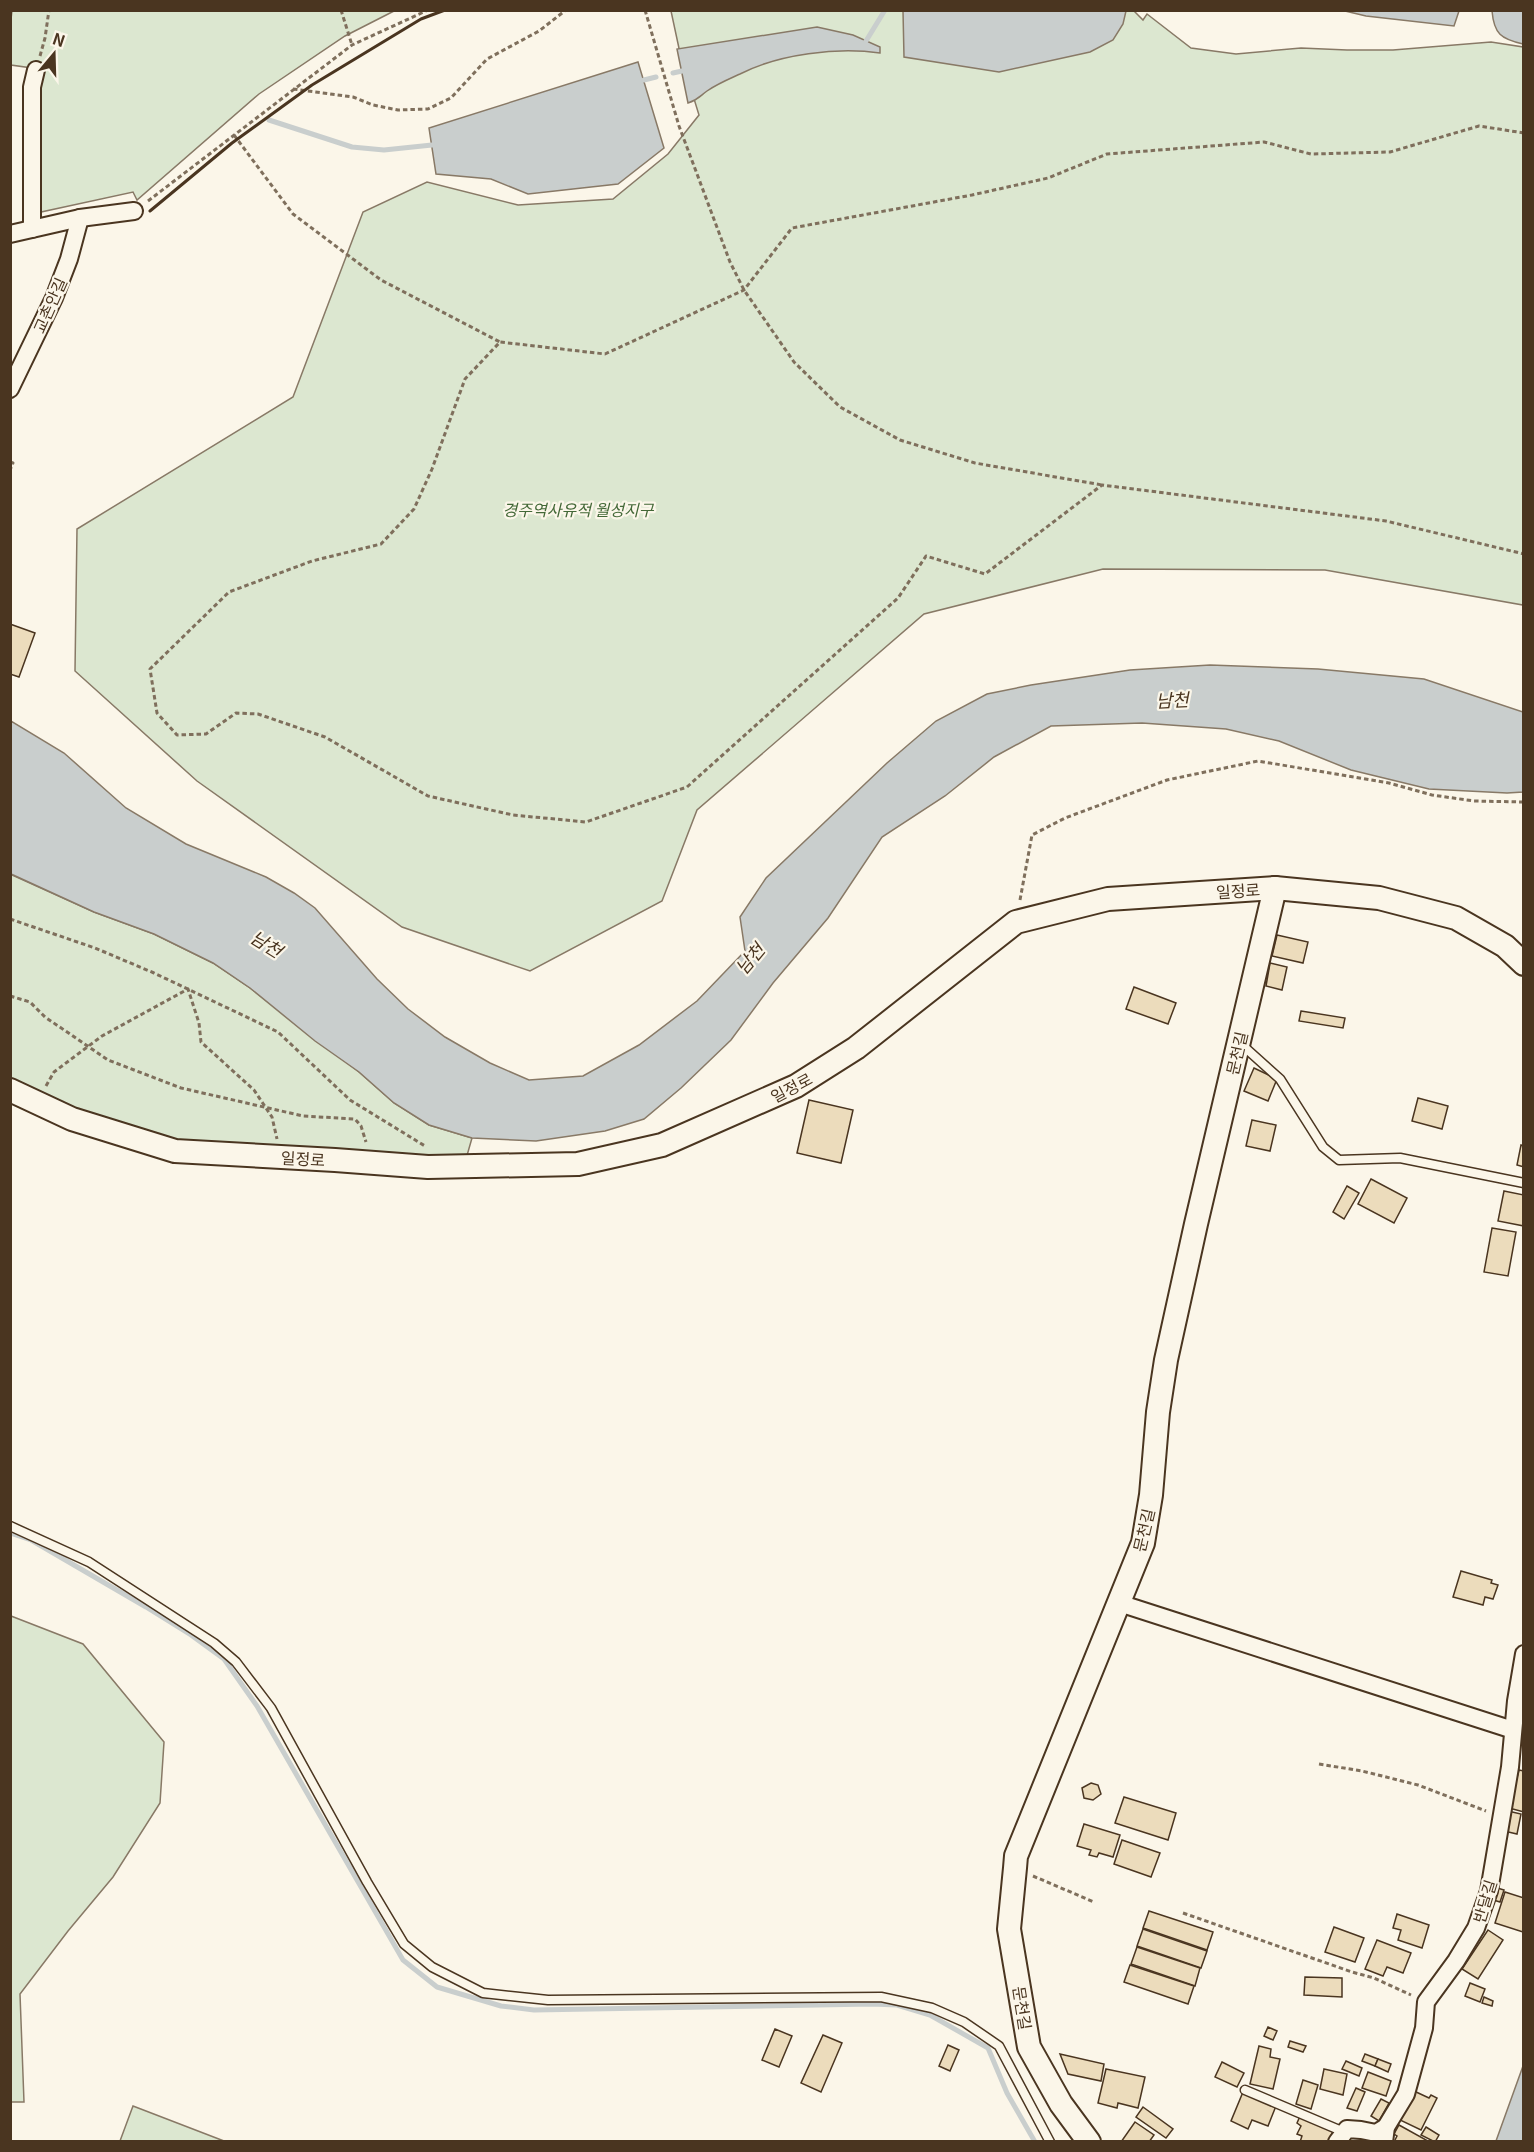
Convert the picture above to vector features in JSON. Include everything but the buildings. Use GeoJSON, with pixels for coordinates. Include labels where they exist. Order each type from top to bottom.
{"type":"FeatureCollection","features":[{"type":"Feature","properties":{"kind":"street"},"geometry":{"type":"LineString","coordinates":[[32,229],[32,87],[36,70]]}},
{"type":"Feature","properties":{"kind":"street"},"geometry":{"type":"LineString","coordinates":[[10,234],[80,218],[134,211]]}},
{"type":"Feature","properties":{"kind":"street","name":"교촌안길"},"geometry":{"type":"LineString","coordinates":[[10,389],[54,298],[69,260],[80,218]]}},
{"type":"Feature","properties":{"kind":"street","name":"일정로"},"geometry":{"type":"LineString","coordinates":[[10,1090],[72,1119],[175,1152],[428,1167],[578,1164],[663,1145],[796,1086],[856,1048],[1016,922],[1108,899],[1275,888],[1379,898],[1456,918],[1505,946],[1524,964]]}},
{"type":"Feature","properties":{"kind":"street","name":"문천길"},"geometry":{"type":"LineString","coordinates":[[1089,2142],[1061,2104],[1029,2047],[1010,1929],[1016,1856],[1143,1543],[1151,1495],[1158,1412],[1166,1360],[1275,888]]}},
{"type":"Feature","properties":{"kind":"street"},"geometry":{"type":"LineString","coordinates":[[1119,1603],[1513,1730]]}},
{"type":"Feature","properties":{"kind":"street","name":"반달길"},"geometry":{"type":"LineString","coordinates":[[1426,2002],[1456,1961],[1476,1928],[1489,1891],[1510,1767],[1524,1654]]}},
{"type":"Feature","properties":{"kind":"street"},"geometry":{"type":"LineString","coordinates":[[1340,2137],[1347,2130],[1385,2134],[1406,2094],[1424,2028],[1426,2002]]}},
{"type":"Feature","properties":{"kind":"lane"},"geometry":{"type":"LineString","coordinates":[[1238,1042],[1280,1079],[1323,1147],[1339,1160],[1400,1158],[1524,1183]]}},
{"type":"Feature","properties":{"kind":"lane"},"geometry":{"type":"LineString","coordinates":[[10,1526],[89,1562],[214,1643],[236,1662],[272,1708],[404,1944],[432,1967],[483,1993],[548,2000],[881,1997],[932,2008],[964,2022],[999,2046],[1050,2142]]}},
{"type":"Feature","properties":{"kind":"lane"},"geometry":{"type":"LineString","coordinates":[[1245,2090],[1340,2137]]}},
{"type":"Feature","properties":{"kind":"path"},"geometry":{"type":"LineString","coordinates":[[36,70],[45,38],[49,10]]}},
{"type":"Feature","properties":{"kind":"path"},"geometry":{"type":"LineString","coordinates":[[341,10],[352,45]]}},
{"type":"Feature","properties":{"kind":"path"},"geometry":{"type":"LineString","coordinates":[[134,211],[352,45],[428,10]]}},
{"type":"Feature","properties":{"kind":"path"},"geometry":{"type":"LineString","coordinates":[[294,89],[353,97],[373,105],[398,110],[428,109],[451,98],[487,59],[539,31],[566,10]]}},
{"type":"Feature","properties":{"kind":"path"},"geometry":{"type":"LineString","coordinates":[[645,10],[679,126],[730,262],[744,290],[795,362],[840,407],[900,440],[975,463],[1102,485],[1386,521],[1524,554]]}},
{"type":"Feature","properties":{"kind":"path"},"geometry":{"type":"LineString","coordinates":[[234,135],[293,214],[381,280],[500,342],[605,354],[744,290],[792,228],[972,195],[1048,178],[1107,154],[1264,142],[1311,154],[1390,152],[1479,126],[1524,133]]}},
{"type":"Feature","properties":{"kind":"path"},"geometry":{"type":"LineString","coordinates":[[500,342],[465,379],[432,469],[414,509],[381,544],[312,561],[229,592],[150,669],[157,713],[177,735],[206,734],[236,713],[258,714],[325,737],[428,796],[513,815],[586,822],[687,787],[898,598],[926,556],[985,574],[1102,485]]}},
{"type":"Feature","properties":{"kind":"path"},"geometry":{"type":"LineString","coordinates":[[10,462],[13,463],[10,470]]}},
{"type":"Feature","properties":{"kind":"path"},"geometry":{"type":"LineString","coordinates":[[1016,922],[1032,836],[1065,818],[1167,780],[1258,761],[1389,783],[1432,795],[1474,801],[1524,802]]}},
{"type":"Feature","properties":{"kind":"path"},"geometry":{"type":"LineString","coordinates":[[10,919],[95,948],[188,988],[278,1032],[350,1100],[434,1150]]}},
{"type":"Feature","properties":{"kind":"path"},"geometry":{"type":"LineString","coordinates":[[44,1091],[54,1072],[102,1036],[188,988]]}},
{"type":"Feature","properties":{"kind":"path"},"geometry":{"type":"LineString","coordinates":[[188,988],[199,1023],[201,1042],[254,1090],[272,1118],[278,1143],[269,1142]]}},
{"type":"Feature","properties":{"kind":"path"},"geometry":{"type":"LineString","coordinates":[[10,996],[30,1002],[45,1017],[108,1060],[181,1088],[303,1116],[355,1119],[361,1126],[366,1143]]}},
{"type":"Feature","properties":{"kind":"path"},"geometry":{"type":"LineString","coordinates":[[412,1144],[423,1145]]}},
{"type":"Feature","properties":{"kind":"path"},"geometry":{"type":"LineString","coordinates":[[1320,1764],[1362,1771],[1418,1785],[1502,1817]]}},
{"type":"Feature","properties":{"kind":"path"},"geometry":{"type":"LineString","coordinates":[[1015,1868],[1094,1902]]}},
{"type":"Feature","properties":{"kind":"path"},"geometry":{"type":"LineString","coordinates":[[1183,1913],[1374,1978],[1426,2002]]}},
{"type":"Feature","properties":{"kind":"green space","name":"경주역사유적 월성지구"},"geometry":{"type":"Polygon","coordinates":[[[1133,10],[1143,20],[1147,14],[1191,48],[1236,54],[1301,48],[1393,50],[1491,42],[1523,47],[1523,605],[1325,570],[1103,569],[924,614],[697,810],[662,901],[530,971],[402,927],[197,781],[75,671],[77,529],[293,397],[363,212],[427,182],[518,205],[613,199],[668,154],[699,115],[680,53],[671,11],[1133,10]]]}},
{"type":"Feature","properties":{"kind":"green space"},"geometry":{"type":"Polygon","coordinates":[[[11,11],[394,11],[345,36],[259,94],[137,200],[133,192],[41,212],[39,69],[11,65],[11,11]]]}},
{"type":"Feature","properties":{"kind":"green space"},"geometry":{"type":"Polygon","coordinates":[[[10,874],[94,912],[154,934],[213,963],[250,988],[359,1072],[394,1103],[429,1125],[472,1138],[464,1166],[175,1151],[11,1090],[10,874]]]}},
{"type":"Feature","properties":{"kind":"green space"},"geometry":{"type":"Polygon","coordinates":[[[11,1616],[83,1644],[164,1742],[160,1803],[113,1877],[20,1994],[24,2102],[11,2102],[11,1616]]]}},
{"type":"Feature","properties":{"kind":"green space"},"geometry":{"type":"Polygon","coordinates":[[[133,2106],[224,2141],[120,2141],[133,2106]]]}},
{"type":"Feature","properties":{"kind":"water"},"geometry":{"type":"Polygon","coordinates":[[[903,10],[1126,11],[1123,24],[1113,40],[1090,52],[999,72],[904,57],[903,10]]]}},
{"type":"Feature","properties":{"kind":"water"},"geometry":{"type":"Polygon","coordinates":[[[1345,11],[1459,11],[1454,26],[1366,16],[1345,11]]]}},
{"type":"Feature","properties":{"kind":"water"},"geometry":{"type":"Polygon","coordinates":[[[1492,11],[1523,11],[1523,44],[1509,40],[1500,34],[1492,11]]]}},
{"type":"Feature","properties":{"kind":"water"},"geometry":{"type":"Polygon","coordinates":[[[817,27],[853,35],[880,47],[880,53],[827,52],[772,61],[711,88],[688,103],[677,49],[817,27]]]}},
{"type":"Feature","properties":{"kind":"water"},"geometry":{"type":"Polygon","coordinates":[[[638,62],[664,148],[618,184],[528,194],[491,179],[436,174],[429,128],[638,62]]]}},
{"type":"Feature","properties":{"kind":"water","name":"남천"},"geometry":{"type":"Polygon","coordinates":[[[1210,665],[1318,669],[1424,679],[1523,712],[1523,792],[1429,789],[1351,770],[1279,741],[1226,729],[1142,723],[1051,726],[994,757],[945,796],[882,837],[828,918],[773,983],[731,1040],[681,1088],[644,1119],[605,1131],[536,1141],[472,1138],[429,1125],[394,1103],[359,1072],[315,1041],[250,988],[213,963],[154,934],[94,912],[11,874],[11,721],[64,753],[126,808],[186,844],[266,877],[315,908],[377,979],[408,1009],[445,1037],[490,1063],[529,1080],[583,1076],[639,1045],[697,1001],[745,951],[740,917],[766,878],[887,763],[936,721],[987,694],[1031,685],[1130,670],[1210,665]]]}},
{"type":"Feature","properties":{"kind":"water"},"geometry":{"type":"Polygon","coordinates":[[[1523,2066],[1523,2141],[1496,2141],[1523,2066]]]}},
{"type":"Feature","properties":{"kind":"waterway"},"geometry":{"type":"LineString","coordinates":[[866,41],[885,10]]}},
{"type":"Feature","properties":{"kind":"waterway"},"geometry":{"type":"LineString","coordinates":[[673,73],[682,71]]}},
{"type":"Feature","properties":{"kind":"waterway"},"geometry":{"type":"LineString","coordinates":[[644,80],[656,77]]}},
{"type":"Feature","properties":{"kind":"waterway"},"geometry":{"type":"LineString","coordinates":[[269,120],[352,147],[384,150],[432,145]]}},
{"type":"Feature","properties":{"kind":"waterway"},"geometry":{"type":"LineString","coordinates":[[10,1533],[31,1540],[146,1607],[224,1659],[257,1706],[403,1960],[437,1987],[501,2006],[534,2010],[897,2005],[930,2015],[988,2048],[1007,2093],[1035,2142]]}},
{"type":"Feature","properties":{"kind":"wall"},"geometry":{"type":"LineString","coordinates":[[10,24],[11,10]]}},
{"type":"Feature","properties":{"kind":"wall"},"geometry":{"type":"LineString","coordinates":[[150,211],[232,143],[312,85],[421,19],[445,10]]}}]}
